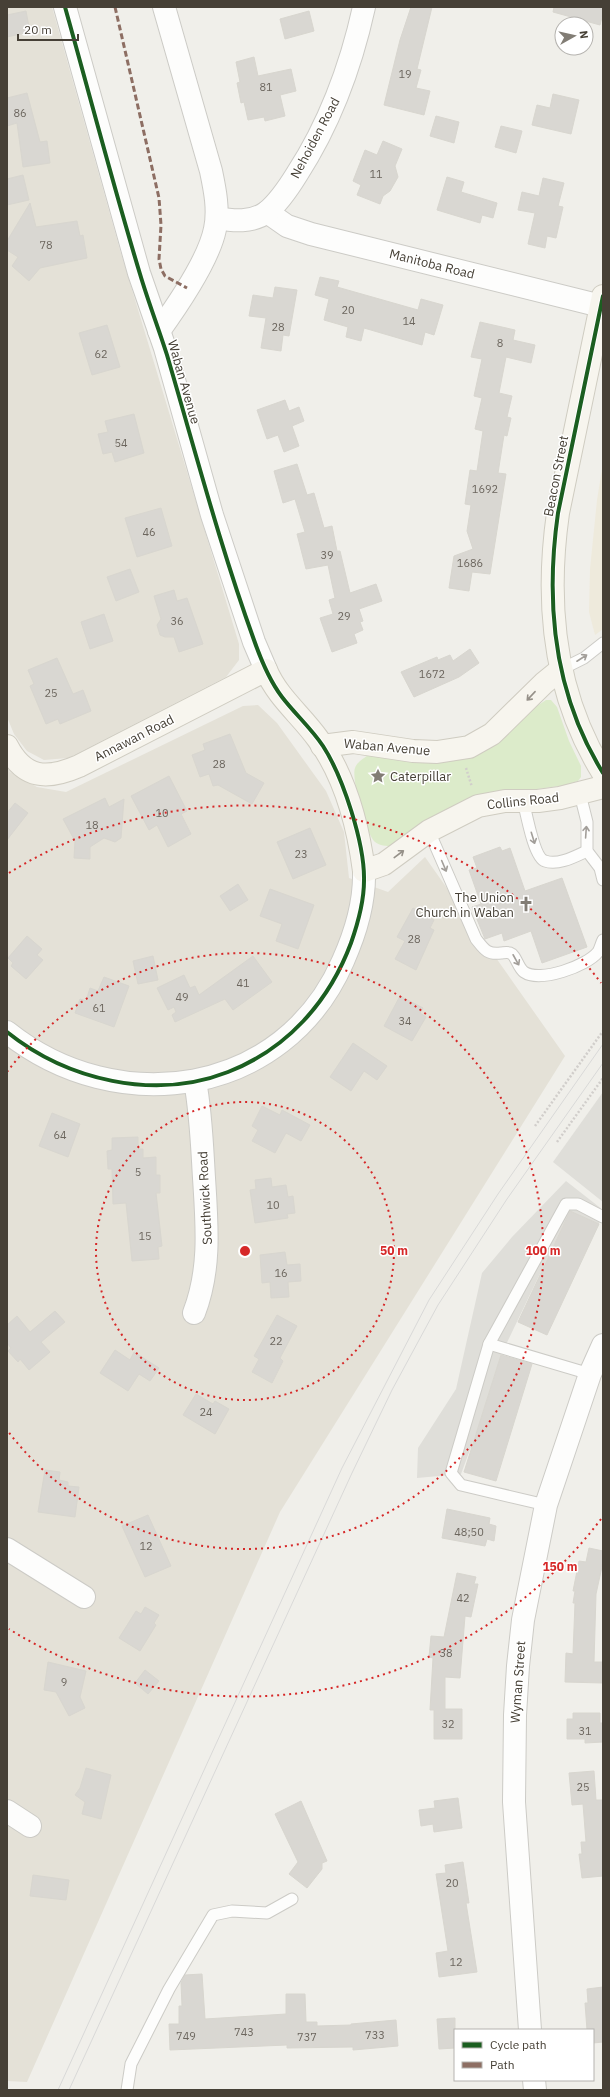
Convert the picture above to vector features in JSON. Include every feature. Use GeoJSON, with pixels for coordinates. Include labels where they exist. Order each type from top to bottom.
{"type":"FeatureCollection","features":[{"type":"Feature","properties":{"kind":"street","name":"Waban Avenue"},"geometry":{"type":"LineString","coordinates":[[65,7],[139,273],[159,331],[214,521],[254,642],[266,670],[280,695],[322,746],[354,742],[394,749],[431,752],[449,751],[469,747],[484,740],[497,730],[544,683],[560,670]]}},
{"type":"Feature","properties":{"kind":"street","name":"Waban Avenue"},"geometry":{"type":"LineString","coordinates":[[159,331],[175,309],[208,250],[212,239],[216,218],[216,196],[208,159],[164,7]]}},
{"type":"Feature","properties":{"kind":"street","name":"Nehoiden Road"},"geometry":{"type":"LineString","coordinates":[[216,218],[238,221],[249,219],[267,212],[281,196],[300,169],[334,102],[348,70],[364,7]]}},
{"type":"Feature","properties":{"kind":"street","name":"Manitoba Road"},"geometry":{"type":"LineString","coordinates":[[267,212],[287,226],[310,234],[602,301]]}},
{"type":"Feature","properties":{"kind":"street","name":"Beacon Street"},"geometry":{"type":"LineString","coordinates":[[602,301],[596,366],[556,532],[553,607],[555,639],[560,670],[568,698],[582,732],[603,773]]}},
{"type":"Feature","properties":{"kind":"street","name":"Annawan Road"},"geometry":{"type":"LineString","coordinates":[[7,746],[15,759],[26,770],[46,775],[62,773],[266,670]]}},
{"type":"Feature","properties":{"kind":"street"},"geometry":{"type":"LineString","coordinates":[[7,1032],[32,1050],[55,1063],[93,1077],[150,1084],[194,1081],[220,1075],[256,1059],[291,1034],[316,1007],[335,978],[353,936],[364,896],[364,871],[358,839],[344,789],[332,760],[322,746]]}},
{"type":"Feature","properties":{"kind":"street","name":"Collins Road"},"geometry":{"type":"LineString","coordinates":[[364,871],[384,864],[429,830],[478,806],[505,801],[543,800],[580,794],[603,787]]}},
{"type":"Feature","properties":{"kind":"street","name":"Southwick Road"},"geometry":{"type":"LineString","coordinates":[[194,1081],[201,1117],[208,1241],[205,1276],[201,1295],[194,1313]]}},
{"type":"Feature","properties":{"kind":"street","name":"Wyman Street"},"geometry":{"type":"LineString","coordinates":[[530,2029],[514,1802],[515,1716],[523,1620],[546,1505],[590,1374],[603,1345]]}},
{"type":"Feature","properties":{"kind":"street"},"geometry":{"type":"LineString","coordinates":[[7,1549],[84,1597]]}},
{"type":"Feature","properties":{"kind":"street"},"geometry":{"type":"LineString","coordinates":[[7,1811],[30,1826]]}},
{"type":"Feature","properties":{"kind":"lane"},"geometry":{"type":"LineString","coordinates":[[560,670],[584,658],[603,643]]}},
{"type":"Feature","properties":{"kind":"lane"},"geometry":{"type":"LineString","coordinates":[[580,794],[587,822],[587,851],[600,868],[603,880]]}},
{"type":"Feature","properties":{"kind":"lane"},"geometry":{"type":"LineString","coordinates":[[523,800],[537,852],[542,860],[546,862],[555,862],[587,851]]}},
{"type":"Feature","properties":{"kind":"lane"},"geometry":{"type":"LineString","coordinates":[[429,830],[476,939],[484,950],[490,954],[509,952],[513,954],[523,972],[530,975],[550,976],[591,958],[598,951],[603,940]]}},
{"type":"Feature","properties":{"kind":"lane"},"geometry":{"type":"LineString","coordinates":[[546,1505],[461,1485],[451,1474],[489,1344],[566,1204],[578,1204],[603,1217]]}},
{"type":"Feature","properties":{"kind":"lane"},"geometry":{"type":"LineString","coordinates":[[489,1344],[590,1374]]}},
{"type":"Feature","properties":{"kind":"lane"},"geometry":{"type":"LineString","coordinates":[[127,2090],[131,2064],[169,1989],[213,1915],[232,1911],[267,1913],[292,1899]]}},
{"type":"Feature","properties":{"kind":"path"},"geometry":{"type":"LineString","coordinates":[[464,760],[472,789]]}},
{"type":"Feature","properties":{"kind":"path"},"geometry":{"type":"LineString","coordinates":[[535,1126],[603,1031]]}},
{"type":"Feature","properties":{"kind":"path"},"geometry":{"type":"LineString","coordinates":[[557,1142],[603,1078]]}},
{"type":"Feature","properties":{"kind":"shaded area"},"geometry":{"type":"Polygon","coordinates":[[[7,7],[52,7],[120,250],[239,644],[239,660],[226,677],[68,758],[44,760],[27,751],[14,734],[7,717],[7,7]]]}},
{"type":"Feature","properties":{"kind":"shaded area"},"geometry":{"type":"Polygon","coordinates":[[[603,463],[603,629],[595,635],[589,612],[590,569],[597,500],[603,463]]]}},
{"type":"Feature","properties":{"kind":"shaded area"},"geometry":{"type":"Polygon","coordinates":[[[258,705],[277,723],[326,791],[344,832],[349,878],[388,892],[425,857],[565,1056],[280,1512],[27,2082],[7,2081],[7,768],[10,772],[37,787],[66,792],[243,706],[258,705]]]}},
{"type":"Feature","properties":{"kind":"shaded area"},"geometry":{"type":"Polygon","coordinates":[[[603,1092],[603,1202],[553,1162],[603,1092]]]}},
{"type":"Feature","properties":{"kind":"shaded area"},"geometry":{"type":"Polygon","coordinates":[[[566,1181],[603,1210],[599,1224],[570,1211],[501,1355],[478,1428],[461,1474],[417,1478],[418,1448],[456,1389],[482,1273],[512,1237],[566,1181]]]}},
{"type":"Feature","properties":{"kind":"green space"},"geometry":{"type":"Polygon","coordinates":[[[546,700],[551,700],[557,707],[569,741],[581,766],[581,777],[578,781],[566,785],[523,791],[392,846],[385,846],[375,842],[368,829],[357,794],[354,774],[355,768],[360,761],[368,755],[501,739],[537,706],[546,700]]]}},
{"type":"Feature","properties":{"kind":"building"},"geometry":{"type":"Polygon","coordinates":[[[411,7],[432,7],[417,69],[421,70],[416,88],[430,91],[424,115],[384,105],[400,40],[411,7]]]}},
{"type":"Feature","properties":{"kind":"building"},"geometry":{"type":"Polygon","coordinates":[[[554,7],[603,7],[600,25],[594,23],[594,16],[567,16],[553,12],[554,7]]]}},
{"type":"Feature","properties":{"kind":"building"},"geometry":{"type":"Polygon","coordinates":[[[26,11],[30,32],[7,37],[7,15],[26,11]]]}},
{"type":"Feature","properties":{"kind":"building"},"geometry":{"type":"Polygon","coordinates":[[[309,11],[314,31],[285,39],[280,19],[309,11]]]}},
{"type":"Feature","properties":{"kind":"building"},"geometry":{"type":"Polygon","coordinates":[[[254,57],[258,76],[291,69],[296,91],[280,95],[285,116],[265,121],[264,117],[248,120],[244,102],[241,103],[237,83],[240,82],[236,62],[254,57]]]}},
{"type":"Feature","properties":{"kind":"building"},"geometry":{"type":"Polygon","coordinates":[[[27,93],[40,142],[47,141],[50,163],[23,167],[17,123],[7,126],[7,98],[27,93]]]}},
{"type":"Feature","properties":{"kind":"building"},"geometry":{"type":"Polygon","coordinates":[[[553,94],[579,100],[571,134],[532,125],[537,105],[550,108],[553,94]]]}},
{"type":"Feature","properties":{"kind":"building"},"geometry":{"type":"Polygon","coordinates":[[[436,116],[459,122],[454,143],[430,136],[436,116]]]}},
{"type":"Feature","properties":{"kind":"building"},"geometry":{"type":"Polygon","coordinates":[[[501,126],[522,131],[516,153],[495,147],[501,126]]]}},
{"type":"Feature","properties":{"kind":"building"},"geometry":{"type":"Polygon","coordinates":[[[383,141],[402,149],[395,166],[398,177],[390,191],[383,196],[380,204],[357,195],[361,185],[353,181],[365,150],[377,155],[383,141]]]}},
{"type":"Feature","properties":{"kind":"building"},"geometry":{"type":"Polygon","coordinates":[[[23,175],[29,200],[7,205],[7,179],[23,175]]]}},
{"type":"Feature","properties":{"kind":"building"},"geometry":{"type":"Polygon","coordinates":[[[447,177],[464,182],[461,192],[497,203],[493,218],[482,215],[480,223],[437,210],[447,177]]]}},
{"type":"Feature","properties":{"kind":"building"},"geometry":{"type":"Polygon","coordinates":[[[543,178],[564,183],[558,206],[563,207],[556,238],[547,236],[545,248],[528,244],[535,213],[518,210],[522,192],[539,196],[543,178]]]}},
{"type":"Feature","properties":{"kind":"building"},"geometry":{"type":"Polygon","coordinates":[[[30,203],[36,227],[77,221],[80,236],[83,235],[87,258],[40,268],[29,281],[12,266],[18,257],[7,250],[7,241],[30,203]]]}},
{"type":"Feature","properties":{"kind":"building"},"geometry":{"type":"Polygon","coordinates":[[[320,277],[339,281],[337,287],[418,310],[421,299],[443,305],[434,335],[425,332],[422,345],[364,328],[361,341],[346,337],[348,327],[324,320],[329,299],[315,295],[320,277]]]}},
{"type":"Feature","properties":{"kind":"building"},"geometry":{"type":"Polygon","coordinates":[[[275,287],[297,290],[289,336],[283,335],[281,351],[261,348],[266,318],[249,316],[253,295],[273,298],[275,287]]]}},
{"type":"Feature","properties":{"kind":"building"},"geometry":{"type":"Polygon","coordinates":[[[480,322],[515,330],[513,340],[535,345],[531,363],[506,357],[499,393],[512,396],[507,417],[511,418],[507,436],[504,435],[498,473],[506,474],[490,574],[472,572],[469,591],[449,588],[454,556],[473,549],[467,531],[471,505],[465,504],[470,470],[477,471],[483,431],[475,429],[482,398],[474,396],[482,359],[471,357],[480,322]]]}},
{"type":"Feature","properties":{"kind":"building"},"geometry":{"type":"Polygon","coordinates":[[[107,325],[120,367],[92,375],[79,333],[107,325]]]}},
{"type":"Feature","properties":{"kind":"building"},"geometry":{"type":"Polygon","coordinates":[[[285,400],[289,411],[299,407],[304,421],[292,426],[299,446],[284,452],[278,435],[267,439],[257,410],[285,400]]]}},
{"type":"Feature","properties":{"kind":"building"},"geometry":{"type":"Polygon","coordinates":[[[134,414],[144,453],[115,462],[112,452],[103,454],[98,434],[108,432],[105,421],[134,414]]]}},
{"type":"Feature","properties":{"kind":"building"},"geometry":{"type":"Polygon","coordinates":[[[297,464],[307,495],[314,493],[324,528],[332,526],[337,551],[340,551],[350,593],[376,584],[382,601],[359,609],[363,621],[360,622],[363,630],[354,634],[357,643],[332,652],[320,618],[333,614],[329,600],[335,598],[328,565],[306,569],[297,534],[305,532],[295,499],[283,503],[274,471],[297,464]]]}},
{"type":"Feature","properties":{"kind":"building"},"geometry":{"type":"Polygon","coordinates":[[[161,508],[172,546],[137,557],[125,518],[161,508]]]}},
{"type":"Feature","properties":{"kind":"building"},"geometry":{"type":"Polygon","coordinates":[[[130,569],[139,592],[116,601],[107,577],[130,569]]]}},
{"type":"Feature","properties":{"kind":"building"},"geometry":{"type":"Polygon","coordinates":[[[174,590],[177,601],[187,598],[203,644],[179,652],[174,637],[165,637],[160,635],[157,625],[161,619],[154,596],[174,590]]]}},
{"type":"Feature","properties":{"kind":"building"},"geometry":{"type":"Polygon","coordinates":[[[104,614],[113,641],[90,649],[81,622],[104,614]]]}},
{"type":"Feature","properties":{"kind":"building"},"geometry":{"type":"Polygon","coordinates":[[[470,649],[479,663],[459,677],[414,697],[401,672],[437,657],[438,660],[450,655],[453,661],[470,649]]]}},
{"type":"Feature","properties":{"kind":"building"},"geometry":{"type":"Polygon","coordinates":[[[57,658],[73,694],[83,690],[91,711],[60,724],[58,719],[46,724],[30,686],[34,684],[28,670],[57,658]]]}},
{"type":"Feature","properties":{"kind":"building"},"geometry":{"type":"Polygon","coordinates":[[[230,734],[246,773],[264,783],[252,804],[218,785],[213,786],[209,774],[200,777],[192,755],[205,750],[203,744],[230,734]]]}},
{"type":"Feature","properties":{"kind":"building"},"geometry":{"type":"Polygon","coordinates":[[[169,776],[187,811],[181,814],[191,834],[168,847],[157,825],[149,830],[131,796],[169,776]]]}},
{"type":"Feature","properties":{"kind":"building"},"geometry":{"type":"Polygon","coordinates":[[[105,798],[109,807],[124,799],[121,838],[115,842],[104,838],[90,847],[90,859],[74,858],[75,841],[63,819],[105,798]]]}},
{"type":"Feature","properties":{"kind":"building"},"geometry":{"type":"Polygon","coordinates":[[[15,803],[28,813],[7,840],[7,813],[15,803]]]}},
{"type":"Feature","properties":{"kind":"building"},"geometry":{"type":"Polygon","coordinates":[[[310,828],[326,865],[293,879],[277,842],[310,828]]]}},
{"type":"Feature","properties":{"kind":"building","name":"The Union Church in Waban"},"geometry":{"type":"Polygon","coordinates":[[[500,847],[502,851],[510,848],[525,891],[562,878],[587,947],[542,963],[531,931],[504,941],[502,933],[485,939],[472,907],[481,904],[469,870],[477,868],[473,857],[500,847]]]}},
{"type":"Feature","properties":{"kind":"building"},"geometry":{"type":"Polygon","coordinates":[[[238,884],[248,900],[230,911],[220,896],[238,884]]]}},
{"type":"Feature","properties":{"kind":"building"},"geometry":{"type":"Polygon","coordinates":[[[270,889],[314,905],[298,949],[276,941],[282,924],[260,916],[270,889]]]}},
{"type":"Feature","properties":{"kind":"building"},"geometry":{"type":"Polygon","coordinates":[[[413,908],[434,920],[430,928],[434,930],[416,970],[395,959],[405,941],[397,937],[413,908]]]}},
{"type":"Feature","properties":{"kind":"building"},"geometry":{"type":"Polygon","coordinates":[[[27,936],[42,949],[37,955],[43,960],[26,979],[11,966],[13,963],[8,958],[27,936]]]}},
{"type":"Feature","properties":{"kind":"building"},"geometry":{"type":"Polygon","coordinates":[[[153,956],[158,980],[138,984],[133,961],[153,956]]]}},
{"type":"Feature","properties":{"kind":"building"},"geometry":{"type":"Polygon","coordinates":[[[253,956],[272,982],[233,1010],[225,999],[175,1022],[172,1015],[176,1012],[174,1007],[168,1010],[157,988],[184,975],[190,988],[195,986],[199,995],[253,956]]]}},
{"type":"Feature","properties":{"kind":"building"},"geometry":{"type":"Polygon","coordinates":[[[104,977],[129,986],[114,1027],[75,1013],[80,999],[86,1001],[90,988],[98,991],[104,977]]]}},
{"type":"Feature","properties":{"kind":"building"},"geometry":{"type":"Polygon","coordinates":[[[400,996],[423,1008],[420,1013],[426,1017],[412,1041],[384,1026],[400,996]]]}},
{"type":"Feature","properties":{"kind":"building"},"geometry":{"type":"Polygon","coordinates":[[[353,1043],[387,1066],[377,1080],[364,1071],[351,1091],[330,1077],[353,1043]]]}},
{"type":"Feature","properties":{"kind":"building"},"geometry":{"type":"Polygon","coordinates":[[[262,1106],[280,1115],[282,1110],[310,1125],[301,1141],[286,1133],[275,1153],[252,1141],[258,1130],[252,1126],[262,1106]]]}},
{"type":"Feature","properties":{"kind":"building"},"geometry":{"type":"Polygon","coordinates":[[[52,1113],[80,1124],[68,1157],[39,1146],[52,1113]]]}},
{"type":"Feature","properties":{"kind":"building"},"geometry":{"type":"Polygon","coordinates":[[[138,1137],[138,1149],[143,1149],[143,1158],[156,1157],[156,1175],[160,1175],[160,1193],[156,1193],[162,1246],[158,1247],[159,1259],[132,1261],[126,1203],[113,1204],[112,1169],[108,1169],[107,1151],[112,1150],[112,1138],[138,1137]]]}},
{"type":"Feature","properties":{"kind":"building"},"geometry":{"type":"Polygon","coordinates":[[[271,1178],[272,1187],[286,1185],[288,1197],[293,1196],[295,1213],[287,1214],[288,1218],[255,1223],[250,1190],[256,1189],[255,1180],[271,1178]]]}},
{"type":"Feature","properties":{"kind":"building"},"geometry":{"type":"Polygon","coordinates":[[[570,1211],[599,1224],[547,1335],[518,1322],[570,1211]]]}},
{"type":"Feature","properties":{"kind":"building"},"geometry":{"type":"Polygon","coordinates":[[[285,1252],[287,1265],[300,1264],[301,1281],[288,1282],[289,1297],[271,1298],[270,1282],[262,1283],[260,1255],[285,1252]]]}},
{"type":"Feature","properties":{"kind":"building"},"geometry":{"type":"Polygon","coordinates":[[[55,1311],[65,1322],[41,1342],[50,1352],[29,1370],[20,1359],[18,1362],[8,1351],[11,1348],[7,1343],[7,1325],[17,1316],[30,1332],[55,1311]]]}},
{"type":"Feature","properties":{"kind":"building"},"geometry":{"type":"Polygon","coordinates":[[[277,1315],[297,1326],[280,1358],[283,1361],[272,1383],[252,1372],[259,1359],[254,1356],[277,1315]]]}},
{"type":"Feature","properties":{"kind":"building"},"geometry":{"type":"Polygon","coordinates":[[[115,1350],[130,1360],[134,1352],[159,1368],[150,1381],[139,1374],[128,1391],[100,1373],[115,1350]]]}},
{"type":"Feature","properties":{"kind":"building"},"geometry":{"type":"Polygon","coordinates":[[[501,1355],[532,1364],[496,1481],[464,1472],[501,1355]]]}},
{"type":"Feature","properties":{"kind":"building"},"geometry":{"type":"Polygon","coordinates":[[[196,1394],[213,1404],[215,1401],[229,1409],[215,1434],[183,1415],[196,1394]]]}},
{"type":"Feature","properties":{"kind":"building"},"geometry":{"type":"Polygon","coordinates":[[[45,1470],[60,1472],[59,1480],[68,1482],[68,1486],[79,1487],[75,1517],[38,1512],[45,1470]]]}},
{"type":"Feature","properties":{"kind":"building"},"geometry":{"type":"Polygon","coordinates":[[[447,1509],[490,1518],[489,1524],[496,1526],[494,1541],[487,1539],[485,1546],[442,1538],[447,1509]]]}},
{"type":"Feature","properties":{"kind":"building"},"geometry":{"type":"Polygon","coordinates":[[[148,1515],[171,1566],[145,1577],[122,1526],[148,1515]]]}},
{"type":"Feature","properties":{"kind":"building"},"geometry":{"type":"Polygon","coordinates":[[[589,1548],[603,1551],[603,1562],[596,1594],[594,1662],[603,1662],[603,1683],[565,1682],[566,1653],[573,1654],[575,1603],[573,1603],[575,1591],[573,1591],[579,1561],[586,1562],[589,1548]]]}},
{"type":"Feature","properties":{"kind":"building"},"geometry":{"type":"Polygon","coordinates":[[[457,1573],[476,1577],[474,1584],[478,1584],[471,1617],[465,1616],[460,1678],[445,1677],[445,1709],[462,1709],[462,1739],[434,1739],[434,1710],[430,1710],[433,1658],[429,1657],[431,1636],[444,1637],[457,1573]]]}},
{"type":"Feature","properties":{"kind":"building"},"geometry":{"type":"Polygon","coordinates":[[[145,1607],[159,1615],[154,1623],[156,1625],[140,1651],[119,1638],[136,1611],[141,1614],[145,1607]]]}},
{"type":"Feature","properties":{"kind":"building"},"geometry":{"type":"Polygon","coordinates":[[[48,1662],[86,1671],[80,1697],[85,1708],[69,1716],[56,1692],[44,1690],[48,1662]]]}},
{"type":"Feature","properties":{"kind":"building"},"geometry":{"type":"Polygon","coordinates":[[[145,1670],[159,1681],[148,1694],[135,1683],[145,1670]]]}},
{"type":"Feature","properties":{"kind":"building"},"geometry":{"type":"Polygon","coordinates":[[[573,1713],[600,1713],[600,1723],[603,1723],[603,1742],[585,1743],[585,1739],[567,1739],[567,1719],[573,1719],[573,1713]]]}},
{"type":"Feature","properties":{"kind":"building"},"geometry":{"type":"Polygon","coordinates":[[[86,1768],[111,1775],[101,1819],[82,1814],[85,1802],[75,1795],[80,1788],[86,1768]]]}},
{"type":"Feature","properties":{"kind":"building"},"geometry":{"type":"Polygon","coordinates":[[[594,1771],[596,1800],[603,1800],[603,1876],[582,1878],[579,1854],[582,1854],[581,1842],[586,1842],[583,1804],[572,1805],[569,1773],[594,1771]]]}},
{"type":"Feature","properties":{"kind":"building"},"geometry":{"type":"Polygon","coordinates":[[[458,1798],[462,1828],[434,1832],[433,1824],[421,1826],[419,1810],[435,1808],[434,1801],[458,1798]]]}},
{"type":"Feature","properties":{"kind":"building"},"geometry":{"type":"Polygon","coordinates":[[[301,1801],[327,1861],[322,1863],[322,1869],[307,1888],[289,1874],[298,1862],[275,1814],[301,1801]]]}},
{"type":"Feature","properties":{"kind":"building"},"geometry":{"type":"Polygon","coordinates":[[[463,1862],[469,1903],[466,1903],[477,1972],[439,1977],[436,1953],[448,1951],[436,1874],[446,1873],[445,1865],[463,1862]]]}},
{"type":"Feature","properties":{"kind":"building"},"geometry":{"type":"Polygon","coordinates":[[[33,1875],[69,1880],[66,1900],[30,1896],[33,1875]]]}},
{"type":"Feature","properties":{"kind":"building"},"geometry":{"type":"Polygon","coordinates":[[[202,1974],[205,2019],[286,2014],[286,1994],[305,1994],[306,2022],[317,2022],[317,2026],[351,2025],[396,2020],[398,2046],[353,2050],[353,2047],[287,2048],[287,2045],[170,2050],[169,2024],[179,2024],[179,2006],[182,2006],[181,1983],[185,1975],[202,1974]]]}},
{"type":"Feature","properties":{"kind":"building"},"geometry":{"type":"Polygon","coordinates":[[[603,1987],[603,2042],[594,2043],[594,2029],[587,2029],[585,2003],[588,2003],[587,1989],[603,1987]]]}},
{"type":"Feature","properties":{"kind":"building"},"geometry":{"type":"Polygon","coordinates":[[[455,2018],[454,2048],[439,2049],[437,2019],[455,2018]]]}},
{"type":"Feature","properties":{"kind":"tram line"},"geometry":{"type":"LineString","coordinates":[[58,2090],[342,1468],[429,1300],[498,1194],[603,1044]]}},
{"type":"Feature","properties":{"kind":"tram line"},"geometry":{"type":"LineString","coordinates":[[69,2090],[352,1473],[392,1390],[438,1305],[507,1199],[603,1063]]}},
{"type":"Feature","properties":{"kind":"marked path"},"geometry":{"type":"LineString","coordinates":[[115,7],[159,198],[161,225],[159,259],[161,269],[165,276],[187,288]]}},
{"type":"Feature","properties":{"kind":"cycle path"},"geometry":{"type":"LineString","coordinates":[[7,1032],[31,1049],[56,1063],[112,1081],[141,1085],[171,1085],[200,1081],[228,1072],[249,1062],[287,1037],[318,1004],[342,965],[351,943],[360,912],[364,889],[361,849],[357,830],[338,775],[323,746],[273,684],[260,655],[242,605],[219,534],[167,355],[130,241],[65,7]]}},
{"type":"Feature","properties":{"kind":"cycle path"},"geometry":{"type":"LineString","coordinates":[[603,296],[558,513],[554,547],[553,581],[557,648],[564,680],[573,712],[586,743],[603,773]]}},
{"type":"Feature","properties":{"kind":"place","name":"Caterpillar"},"geometry":{"type":"Point","coordinates":[378,776]}},
{"type":"Feature","properties":{"kind":"place","name":"The Union Church in Waban"},"geometry":{"type":"Point","coordinates":[526,904]}}]}
